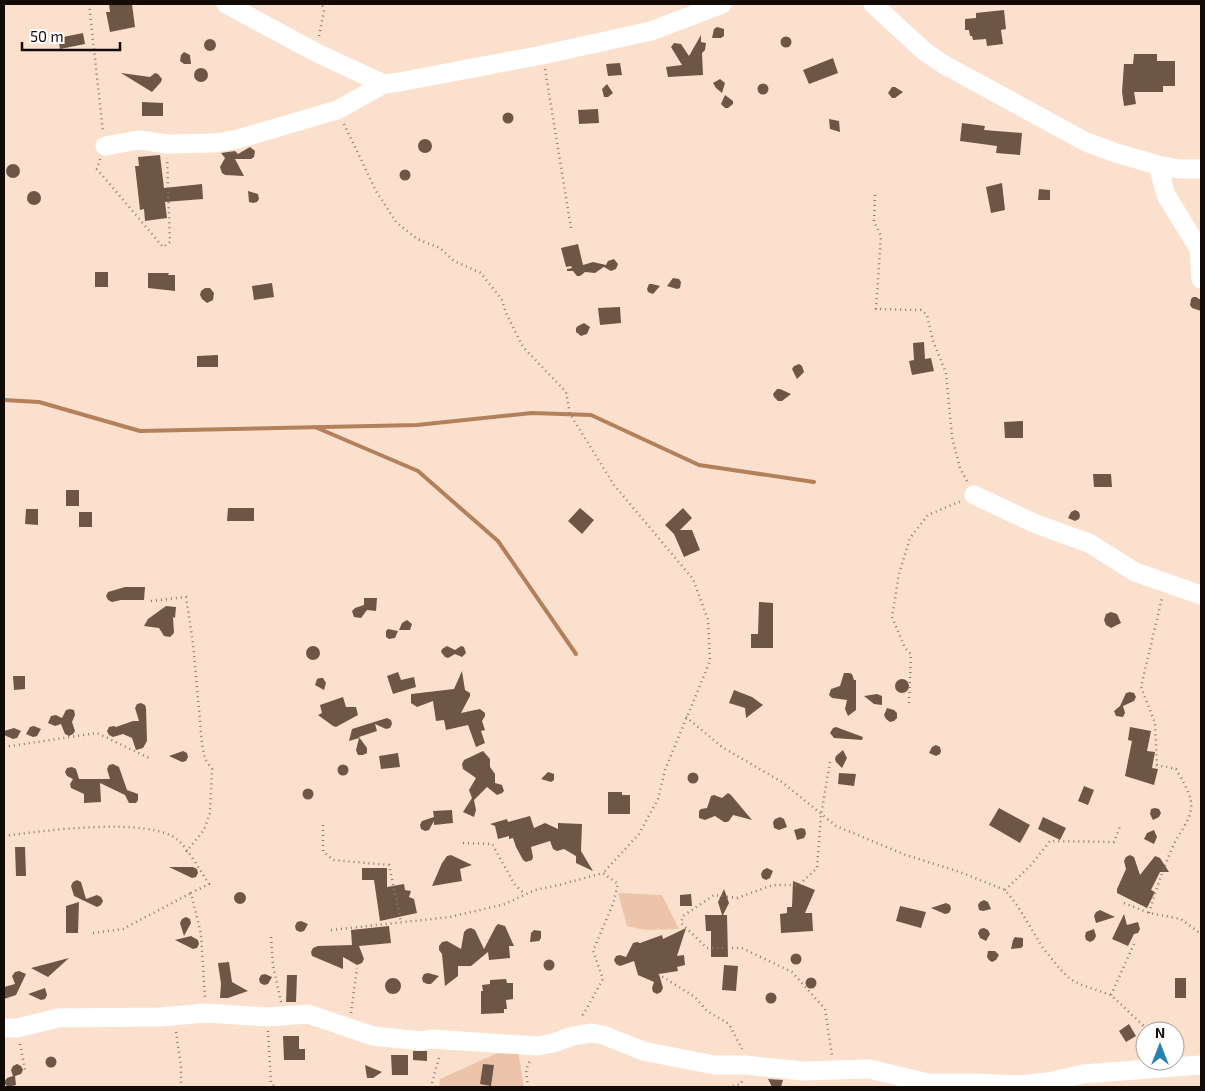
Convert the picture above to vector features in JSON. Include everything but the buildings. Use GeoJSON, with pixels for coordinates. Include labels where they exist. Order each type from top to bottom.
{"type":"FeatureCollection","features":[{"type":"Feature","properties":{"kind":"street"},"geometry":{"type":"LineString","coordinates":[[226,4],[317,52],[384,84]]}},
{"type":"Feature","properties":{"kind":"street"},"geometry":{"type":"LineString","coordinates":[[105,146],[139,140],[167,144],[215,143],[238,139],[337,110],[384,84],[415,80],[542,55],[651,31],[722,4]]}},
{"type":"Feature","properties":{"kind":"street"},"geometry":{"type":"LineString","coordinates":[[873,4],[924,51],[983,87],[1086,142],[1158,165],[1179,169],[1201,169]]}},
{"type":"Feature","properties":{"kind":"street"},"geometry":{"type":"LineString","coordinates":[[1158,165],[1166,195],[1199,249],[1201,279]]}},
{"type":"Feature","properties":{"kind":"street"},"geometry":{"type":"LineString","coordinates":[[974,495],[1036,524],[1089,542],[1135,572],[1201,595]]}},
{"type":"Feature","properties":{"kind":"street"},"geometry":{"type":"LineString","coordinates":[[10,1028],[58,1018],[160,1017],[206,1012],[276,1016],[308,1014],[373,1036],[421,1041],[443,1040],[537,1046],[591,1033],[603,1035],[643,1050],[714,1065],[803,1071],[870,1069],[928,1084],[976,1083],[1020,1085],[1048,1082],[1083,1074],[1201,1065]]}},
{"type":"Feature","properties":{"kind":"path"},"geometry":{"type":"LineString","coordinates":[[317,52],[324,11],[322,4]]}},
{"type":"Feature","properties":{"kind":"path"},"geometry":{"type":"LineString","coordinates":[[542,55],[571,228]]}},
{"type":"Feature","properties":{"kind":"path"},"geometry":{"type":"LineString","coordinates":[[331,930],[450,917],[505,904],[535,890],[603,873],[639,834],[646,823],[658,799],[665,770],[710,661],[708,620],[694,579],[614,486],[570,414],[566,392],[523,347],[506,313],[502,300],[481,273],[454,260],[440,248],[417,239],[396,222],[376,190],[337,110]]}},
{"type":"Feature","properties":{"kind":"path"},"geometry":{"type":"LineString","coordinates":[[875,195],[874,222],[881,236],[876,309],[920,310],[927,315],[933,342],[946,373],[952,437],[960,468],[974,495],[928,515],[910,538],[899,574],[892,617],[905,648],[911,654],[909,703]]}},
{"type":"Feature","properties":{"kind":"path"},"geometry":{"type":"LineString","coordinates":[[1149,913],[1159,877],[1176,840],[1186,824],[1191,808],[1186,789],[1176,769],[1156,765],[1155,722],[1141,686],[1166,582]]}},
{"type":"Feature","properties":{"kind":"path"},"geometry":{"type":"LineString","coordinates":[[151,601],[186,596],[193,643],[202,744],[205,759],[212,769],[210,813],[204,830],[186,852]]}},
{"type":"Feature","properties":{"kind":"path"},"geometry":{"type":"LineString","coordinates":[[686,717],[722,747],[782,782],[836,826],[906,855],[960,872],[1005,890],[1017,905],[1043,948],[1060,969],[1082,985],[1111,995],[1138,1021]]}},
{"type":"Feature","properties":{"kind":"path"},"geometry":{"type":"LineString","coordinates":[[4,747],[97,732],[149,758]]}},
{"type":"Feature","properties":{"kind":"path"},"geometry":{"type":"LineString","coordinates":[[830,762],[821,814],[817,868],[799,885],[773,885],[737,898],[714,895],[684,916],[682,923],[707,948],[742,948],[792,972],[825,1009],[834,1070]]}},
{"type":"Feature","properties":{"kind":"path"},"geometry":{"type":"LineString","coordinates":[[323,824],[323,851],[333,860],[389,865],[401,922]]}},
{"type":"Feature","properties":{"kind":"path"},"geometry":{"type":"LineString","coordinates":[[1005,890],[1031,865],[1050,841],[1114,842],[1120,824]]}},
{"type":"Feature","properties":{"kind":"path"},"geometry":{"type":"LineString","coordinates":[[4,836],[92,827],[139,828],[159,831],[178,840],[209,884],[123,930],[93,932]]}},
{"type":"Feature","properties":{"kind":"path"},"geometry":{"type":"LineString","coordinates":[[463,843],[492,844],[515,885],[525,894]]}},
{"type":"Feature","properties":{"kind":"path"},"geometry":{"type":"LineString","coordinates":[[591,1033],[583,1015],[603,979],[593,951],[613,904],[618,884],[603,873]]}},
{"type":"Feature","properties":{"kind":"path"},"geometry":{"type":"LineString","coordinates":[[190,893],[202,934],[206,1012]]}},
{"type":"Feature","properties":{"kind":"path"},"geometry":{"type":"LineString","coordinates":[[1124,903],[1149,913],[1181,919],[1201,934]]}},
{"type":"Feature","properties":{"kind":"path"},"geometry":{"type":"LineString","coordinates":[[271,937],[276,1016],[271,1083],[275,1087]]}},
{"type":"Feature","properties":{"kind":"path"},"geometry":{"type":"LineString","coordinates":[[1111,995],[1134,944]]}},
{"type":"Feature","properties":{"kind":"path"},"geometry":{"type":"LineString","coordinates":[[350,1027],[356,968]]}},
{"type":"Feature","properties":{"kind":"path"},"geometry":{"type":"LineString","coordinates":[[658,974],[696,997],[707,1011],[729,1024],[751,1066]]}},
{"type":"Feature","properties":{"kind":"path"},"geometry":{"type":"LineString","coordinates":[[160,1017],[176,1032],[181,1067],[181,1087]]}},
{"type":"Feature","properties":{"kind":"path"},"geometry":{"type":"LineString","coordinates":[[10,1028],[25,1070]]}},
{"type":"Feature","properties":{"kind":"path"},"geometry":{"type":"LineString","coordinates":[[434,1087],[432,1083],[443,1040]]}},
{"type":"Feature","properties":{"kind":"path"},"geometry":{"type":"LineString","coordinates":[[528,1087],[526,1070],[537,1046]]}},
{"type":"Feature","properties":{"kind":"shaded area"},"geometry":{"type":"Polygon","coordinates":[[[618,893],[662,895],[679,929],[645,930],[627,926],[618,893]]]}},
{"type":"Feature","properties":{"kind":"shaded area"},"geometry":{"type":"Polygon","coordinates":[[[517,1044],[524,1087],[439,1087],[440,1079],[517,1044]]]}},
{"type":"Feature","properties":{"kind":"waterway"},"geometry":{"type":"LineString","coordinates":[[4,400],[39,402],[140,431],[417,425],[532,413],[591,415],[699,465],[814,482]]}},
{"type":"Feature","properties":{"kind":"waterway"},"geometry":{"type":"LineString","coordinates":[[315,427],[418,471],[498,541],[576,654]]}}]}
